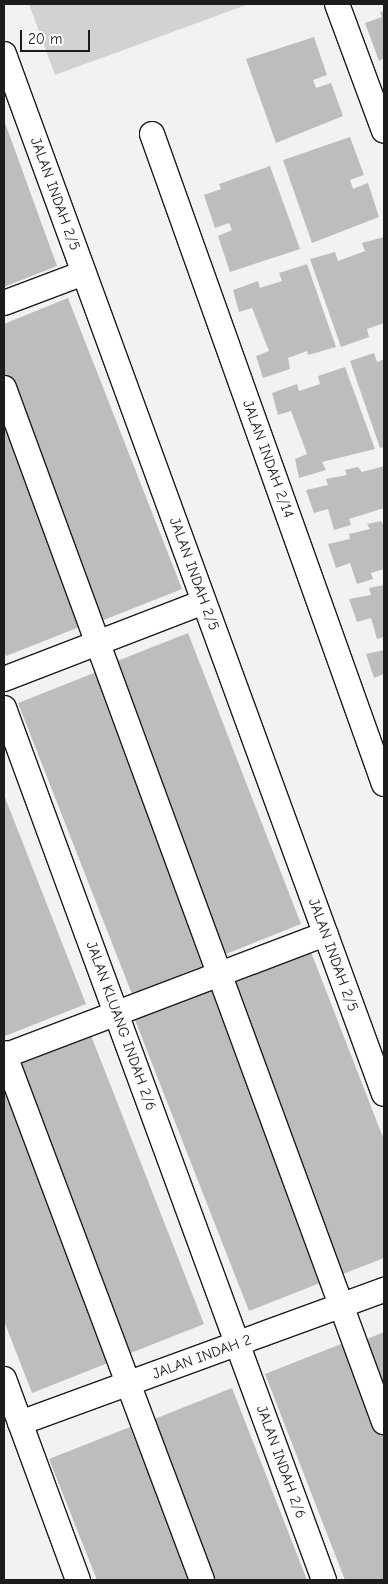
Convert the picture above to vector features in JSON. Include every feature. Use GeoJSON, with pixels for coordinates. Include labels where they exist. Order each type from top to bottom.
{"type":"FeatureCollection","features":[{"type":"Feature","properties":{"kind":"street"},"geometry":{"type":"LineString","coordinates":[[337,4],[384,131]]}},
{"type":"Feature","properties":{"kind":"street","name":"JALAN INDAH 2/5"},"geometry":{"type":"LineString","coordinates":[[4,54],[384,1094]]}},
{"type":"Feature","properties":{"kind":"street","name":"JALAN INDAH 2/14"},"geometry":{"type":"LineString","coordinates":[[152,134],[384,784]]}},
{"type":"Feature","properties":{"kind":"street"},"geometry":{"type":"LineString","coordinates":[[4,303],[84,273]]}},
{"type":"Feature","properties":{"kind":"street"},"geometry":{"type":"LineString","coordinates":[[4,388],[384,1422]]}},
{"type":"Feature","properties":{"kind":"street"},"geometry":{"type":"LineString","coordinates":[[4,679],[204,602]]}},
{"type":"Feature","properties":{"kind":"street","name":"JALAN KLUANG INDAH 2/6"},"geometry":{"type":"LineString","coordinates":[[4,708],[238,1344]]}},
{"type":"Feature","properties":{"kind":"street"},"geometry":{"type":"LineString","coordinates":[[202,1580],[4,1055],[326,934]]}},
{"type":"Feature","properties":{"kind":"street","name":"JALAN INDAH 2"},"geometry":{"type":"LineString","coordinates":[[20,1423],[384,1290]]}},
{"type":"Feature","properties":{"kind":"street","name":"JALAN INDAH 2/6"},"geometry":{"type":"LineString","coordinates":[[238,1344],[324,1580]]}},
{"type":"Feature","properties":{"kind":"street"},"geometry":{"type":"LineString","coordinates":[[4,1379],[78,1580]]}},
{"type":"Feature","properties":{"kind":"shaded area"},"geometry":{"type":"Polygon","coordinates":[[[29,4],[249,4],[55,75],[29,4]]]}},
{"type":"Feature","properties":{"kind":"building"},"geometry":{"type":"Polygon","coordinates":[[[384,11],[384,58],[379,61],[365,23],[382,17],[380,12],[384,11]]]}},
{"type":"Feature","properties":{"kind":"building"},"geometry":{"type":"Polygon","coordinates":[[[314,37],[327,75],[313,80],[316,88],[331,83],[343,116],[276,143],[246,59],[314,37]]]}},
{"type":"Feature","properties":{"kind":"building"},"geometry":{"type":"Polygon","coordinates":[[[4,120],[57,266],[4,287],[4,120]]]}},
{"type":"Feature","properties":{"kind":"building"},"geometry":{"type":"Polygon","coordinates":[[[350,137],[364,175],[350,180],[353,189],[368,183],[379,217],[312,243],[283,160],[350,137]]]}},
{"type":"Feature","properties":{"kind":"building"},"geometry":{"type":"Polygon","coordinates":[[[270,166],[300,249],[230,272],[218,236],[232,230],[229,223],[215,228],[204,195],[221,189],[219,184],[270,166]]]}},
{"type":"Feature","properties":{"kind":"building"},"geometry":{"type":"Polygon","coordinates":[[[384,237],[384,323],[367,329],[369,337],[341,347],[310,259],[335,252],[338,261],[365,251],[362,243],[384,237]]]}},
{"type":"Feature","properties":{"kind":"building"},"geometry":{"type":"Polygon","coordinates":[[[307,264],[336,347],[308,355],[307,351],[288,358],[290,369],[263,378],[256,356],[269,351],[252,308],[239,312],[233,290],[258,281],[260,288],[282,281],[279,273],[307,264]]]}},
{"type":"Feature","properties":{"kind":"building"},"geometry":{"type":"Polygon","coordinates":[[[68,298],[182,589],[101,621],[4,371],[4,324],[68,298]]]}},
{"type":"Feature","properties":{"kind":"building"},"geometry":{"type":"Polygon","coordinates":[[[374,353],[377,362],[384,359],[384,447],[380,448],[350,361],[374,353]]]}},
{"type":"Feature","properties":{"kind":"building"},"geometry":{"type":"Polygon","coordinates":[[[345,367],[375,449],[322,462],[326,470],[299,478],[295,459],[307,454],[291,411],[278,415],[272,393],[297,384],[299,391],[320,384],[318,376],[345,367]]]}},
{"type":"Feature","properties":{"kind":"building"},"geometry":{"type":"Polygon","coordinates":[[[4,411],[87,624],[6,656],[4,650],[4,411]]]}},
{"type":"Feature","properties":{"kind":"building"},"geometry":{"type":"Polygon","coordinates":[[[384,466],[384,508],[349,519],[351,525],[334,530],[328,509],[314,513],[306,490],[328,485],[326,479],[347,475],[345,470],[358,467],[362,472],[384,466]]]}},
{"type":"Feature","properties":{"kind":"building"},"geometry":{"type":"Polygon","coordinates":[[[381,521],[384,526],[384,569],[371,573],[373,579],[357,584],[350,563],[336,568],[328,544],[350,539],[349,534],[370,529],[367,524],[381,521]]]}},
{"type":"Feature","properties":{"kind":"building"},"geometry":{"type":"Polygon","coordinates":[[[384,585],[384,637],[377,639],[371,618],[357,622],[349,599],[371,595],[369,588],[384,585]]]}},
{"type":"Feature","properties":{"kind":"building"},"geometry":{"type":"Polygon","coordinates":[[[188,633],[301,924],[221,956],[107,665],[188,633]]]}},
{"type":"Feature","properties":{"kind":"building"},"geometry":{"type":"Polygon","coordinates":[[[384,650],[384,674],[374,678],[366,654],[384,650]]]}},
{"type":"Feature","properties":{"kind":"building"},"geometry":{"type":"Polygon","coordinates":[[[99,671],[213,962],[132,994],[18,703],[99,671]]]}},
{"type":"Feature","properties":{"kind":"building"},"geometry":{"type":"Polygon","coordinates":[[[4,795],[86,1004],[5,1036],[4,1033],[4,795]]]}},
{"type":"Feature","properties":{"kind":"building"},"geometry":{"type":"Polygon","coordinates":[[[311,952],[384,1140],[384,1258],[343,1274],[230,983],[311,952]]]}},
{"type":"Feature","properties":{"kind":"building"},"geometry":{"type":"Polygon","coordinates":[[[216,988],[330,1279],[249,1311],[135,1020],[216,988]]]}},
{"type":"Feature","properties":{"kind":"building"},"geometry":{"type":"Polygon","coordinates":[[[90,1033],[204,1324],[123,1356],[10,1065],[90,1033]]]}},
{"type":"Feature","properties":{"kind":"building"},"geometry":{"type":"Polygon","coordinates":[[[4,1083],[113,1361],[32,1393],[4,1321],[4,1083]]]}},
{"type":"Feature","properties":{"kind":"building"},"geometry":{"type":"Polygon","coordinates":[[[384,1332],[384,1404],[360,1342],[384,1332]]]}},
{"type":"Feature","properties":{"kind":"building"},"geometry":{"type":"Polygon","coordinates":[[[346,1342],[384,1440],[384,1580],[345,1580],[265,1374],[346,1342]]]}},
{"type":"Feature","properties":{"kind":"building"},"geometry":{"type":"Polygon","coordinates":[[[232,1388],[307,1580],[214,1580],[152,1420],[232,1388]]]}},
{"type":"Feature","properties":{"kind":"building"},"geometry":{"type":"Polygon","coordinates":[[[130,1427],[190,1580],[97,1580],[49,1459],[130,1427]]]}}]}
